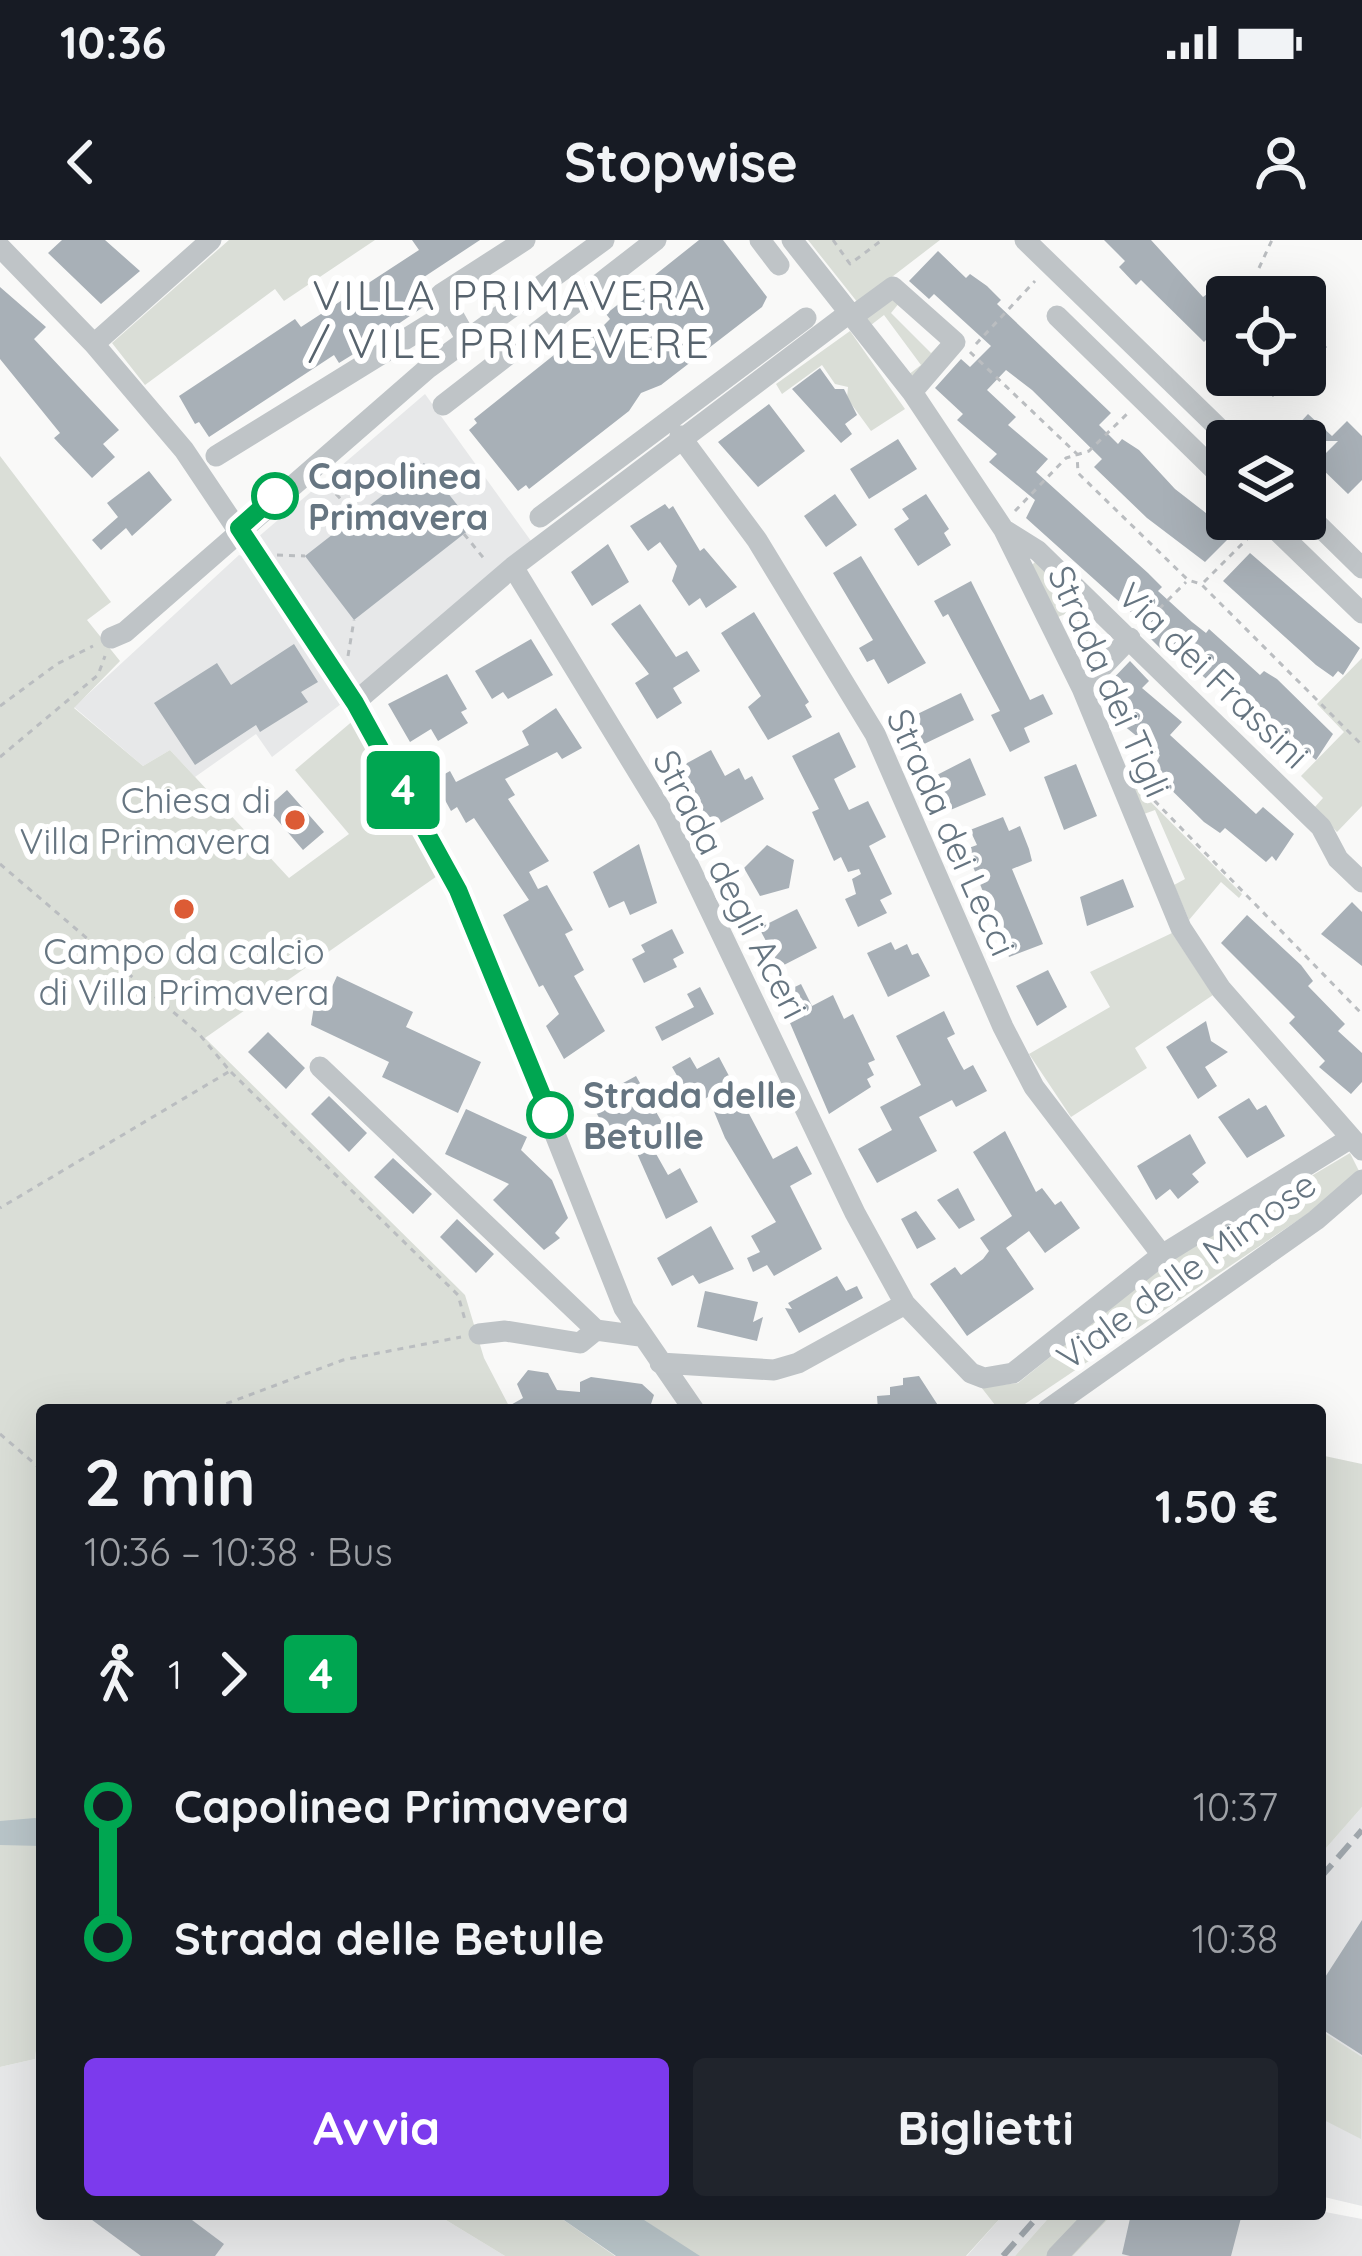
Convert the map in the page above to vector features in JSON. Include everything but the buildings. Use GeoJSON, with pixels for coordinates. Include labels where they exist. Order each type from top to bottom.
{"type":"FeatureCollection","features":[{"type":"Feature","properties":{"kind":"street"},"geometry":{"type":"LineString","coordinates":[[94,344],[211,240]]}},
{"type":"Feature","properties":{"kind":"street"},"geometry":{"type":"LineString","coordinates":[[467,340],[441,294],[526,240]]}},
{"type":"Feature","properties":{"kind":"street"},"geometry":{"type":"LineString","coordinates":[[111,638],[125,632],[310,465],[467,340],[604,240]]}},
{"type":"Feature","properties":{"kind":"street"},"geometry":{"type":"LineString","coordinates":[[443,405],[656,240]]}},
{"type":"Feature","properties":{"kind":"street"},"geometry":{"type":"LineString","coordinates":[[760,240],[778,265]]}},
{"type":"Feature","properties":{"kind":"street","name":"Strada dei Tigli"},"geometry":{"type":"LineString","coordinates":[[792,240],[913,392],[1003,528],[1082,688],[1181,928],[1221,989],[1357,1144]]}},
{"type":"Feature","properties":{"kind":"street"},"geometry":{"type":"LineString","coordinates":[[1025,240],[1210,420]]}},
{"type":"Feature","properties":{"kind":"street"},"geometry":{"type":"LineString","coordinates":[[0,248],[94,344],[184,450],[349,695],[458,890],[640,1336],[690,1404]]}},
{"type":"Feature","properties":{"kind":"street"},"geometry":{"type":"LineString","coordinates":[[549,280],[571,306]]}},
{"type":"Feature","properties":{"kind":"street"},"geometry":{"type":"LineString","coordinates":[[540,517],[893,287],[955,342],[913,392]]}},
{"type":"Feature","properties":{"kind":"street"},"geometry":{"type":"LineString","coordinates":[[215,456],[451,311]]}},
{"type":"Feature","properties":{"kind":"street"},"geometry":{"type":"LineString","coordinates":[[1057,316],[1206,461]]}},
{"type":"Feature","properties":{"kind":"street"},"geometry":{"type":"LineString","coordinates":[[349,695],[672,435],[806,318]]}},
{"type":"Feature","properties":{"kind":"street"},"geometry":{"type":"LineString","coordinates":[[1123,380],[1144,356]]}},
{"type":"Feature","properties":{"kind":"street","name":"Strada dei Lecci"},"geometry":{"type":"LineString","coordinates":[[672,435],[757,540],[874,734],[1034,1087],[1162,1255]]}},
{"type":"Feature","properties":{"kind":"street","name":"Via dei Frassini"},"geometry":{"type":"LineString","coordinates":[[1003,528],[1038,551],[1130,638],[1321,827],[1338,859],[1362,882]]}},
{"type":"Feature","properties":{"kind":"street"},"geometry":{"type":"LineString","coordinates":[[1326,533],[1362,568]]}},
{"type":"Feature","properties":{"kind":"street"},"geometry":{"type":"LineString","coordinates":[[1287,540],[1362,614]]}},
{"type":"Feature","properties":{"kind":"street","name":"Strada degli Aceri"},"geometry":{"type":"LineString","coordinates":[[504,569],[665,816],[855,1213],[905,1304],[970,1373],[998,1378],[1025,1366],[1162,1255],[1357,1144]]}},
{"type":"Feature","properties":{"kind":"street"},"geometry":{"type":"LineString","coordinates":[[1082,688],[1130,638]]}},
{"type":"Feature","properties":{"kind":"street"},"geometry":{"type":"LineString","coordinates":[[320,1067],[596,1330],[640,1336]]}},
{"type":"Feature","properties":{"kind":"street","name":"Viale delle Mimose"},"geometry":{"type":"LineString","coordinates":[[1055,1404],[1316,1220],[1362,1180]]}},
{"type":"Feature","properties":{"kind":"street"},"geometry":{"type":"LineString","coordinates":[[660,1363],[774,1370],[798,1363],[905,1304]]}},
{"type":"Feature","properties":{"kind":"street"},"geometry":{"type":"LineString","coordinates":[[479,1334],[505,1331],[580,1343],[596,1330]]}},
{"type":"Feature","properties":{"kind":"street"},"geometry":{"type":"LineString","coordinates":[[1057,2256],[1091,2220]]}},
{"type":"Feature","properties":{"kind":"path"},"geometry":{"type":"LineString","coordinates":[[833,240],[850,264],[882,240]]}},
{"type":"Feature","properties":{"kind":"path"},"geometry":{"type":"LineString","coordinates":[[1259,268],[1272,240]]}},
{"type":"Feature","properties":{"kind":"path"},"geometry":{"type":"LineString","coordinates":[[1041,275],[970,352],[1077,454],[1078,473],[1187,580],[1201,584],[1362,745]]}},
{"type":"Feature","properties":{"kind":"path"},"geometry":{"type":"LineString","coordinates":[[1003,528],[1066,458],[1089,452],[1142,398]]}},
{"type":"Feature","properties":{"kind":"path"},"geometry":{"type":"LineString","coordinates":[[310,465],[356,516]]}},
{"type":"Feature","properties":{"kind":"path"},"geometry":{"type":"LineString","coordinates":[[464,534],[504,569]]}},
{"type":"Feature","properties":{"kind":"path"},"geometry":{"type":"LineString","coordinates":[[1201,584],[1245,540]]}},
{"type":"Feature","properties":{"kind":"path"},"geometry":{"type":"LineString","coordinates":[[257,553],[305,556]]}},
{"type":"Feature","properties":{"kind":"path"},"geometry":{"type":"LineString","coordinates":[[1130,638],[1187,580]]}},
{"type":"Feature","properties":{"kind":"path"},"geometry":{"type":"LineString","coordinates":[[349,695],[354,620]]}},
{"type":"Feature","properties":{"kind":"path"},"geometry":{"type":"LineString","coordinates":[[0,706],[57,664],[111,638]]}},
{"type":"Feature","properties":{"kind":"path"},"geometry":{"type":"LineString","coordinates":[[0,757],[98,675],[111,638]]}},
{"type":"Feature","properties":{"kind":"path"},"geometry":{"type":"LineString","coordinates":[[1118,774],[1126,772],[1252,896],[1362,1014]]}},
{"type":"Feature","properties":{"kind":"path"},"geometry":{"type":"LineString","coordinates":[[0,864],[200,1034],[230,1071],[458,1295],[469,1336],[343,1360],[225,1404]]}},
{"type":"Feature","properties":{"kind":"path"},"geometry":{"type":"LineString","coordinates":[[0,1208],[230,1071]]}},
{"type":"Feature","properties":{"kind":"path"},"geometry":{"type":"LineString","coordinates":[[0,1435],[36,1461]]}},
{"type":"Feature","properties":{"kind":"shaded area"},"geometry":{"type":"Polygon","coordinates":[[[229,240],[375,240],[284,301],[275,289],[145,385],[112,343],[229,240]]]}},
{"type":"Feature","properties":{"kind":"shaded area"},"geometry":{"type":"Polygon","coordinates":[[[808,240],[940,240],[858,303],[808,240]]]}},
{"type":"Feature","properties":{"kind":"shaded area"},"geometry":{"type":"Polygon","coordinates":[[[890,293],[900,302],[891,313],[931,353],[941,343],[914,384],[908,375],[921,365],[884,315],[871,325],[864,315],[890,293]]]}},
{"type":"Feature","properties":{"kind":"shaded area"},"geometry":{"type":"Polygon","coordinates":[[[850,331],[905,409],[871,431],[847,398],[848,387],[835,384],[822,365],[782,394],[776,384],[850,331]]]}},
{"type":"Feature","properties":{"kind":"shaded area"},"geometry":{"type":"Polygon","coordinates":[[[425,394],[531,541],[358,690],[257,538],[425,394]]]}},
{"type":"Feature","properties":{"kind":"shaded area"},"geometry":{"type":"Polygon","coordinates":[[[0,456],[111,602],[87,620],[120,661],[74,708],[143,766],[170,750],[289,878],[349,834],[295,770],[355,719],[440,874],[205,1038],[465,1295],[484,1358],[508,1404],[36,1404],[36,2051],[35,2059],[0,2067],[0,456]]]}},
{"type":"Feature","properties":{"kind":"shaded area"},"geometry":{"type":"Polygon","coordinates":[[[239,555],[247,558],[341,704],[272,757],[256,734],[195,777],[170,750],[143,766],[74,707],[239,555]]]}},
{"type":"Feature","properties":{"kind":"shaded area"},"geometry":{"type":"Polygon","coordinates":[[[1036,561],[1069,592],[1060,602],[1108,646],[1085,677],[1079,665],[1091,659],[1070,612],[1058,617],[1032,565],[1036,561]]]}},
{"type":"Feature","properties":{"kind":"shaded area"},"geometry":{"type":"Polygon","coordinates":[[[1362,658],[1362,806],[1337,832],[1314,808],[1323,798],[1301,776],[1344,732],[1317,704],[1362,658]]]}},
{"type":"Feature","properties":{"kind":"shaded area"},"geometry":{"type":"Polygon","coordinates":[[[1131,782],[1242,894],[1239,898],[1221,882],[1189,920],[1174,885],[1185,879],[1155,810],[1144,814],[1131,782]]]}},
{"type":"Feature","properties":{"kind":"shaded area"},"geometry":{"type":"Polygon","coordinates":[[[1172,933],[1213,995],[1135,1048],[1147,1068],[1071,1117],[1029,1054],[1110,1007],[1090,972],[1172,933]]]}},
{"type":"Feature","properties":{"kind":"shaded area"},"geometry":{"type":"Polygon","coordinates":[[[1350,1153],[1359,1171],[1331,1198],[1025,1404],[994,1404],[981,1387],[1018,1383],[1170,1260],[1350,1153]]]}},
{"type":"Feature","properties":{"kind":"shaded area"},"geometry":{"type":"Polygon","coordinates":[[[1326,1456],[1362,1464],[1362,1807],[1326,1848],[1326,1456]]]}},
{"type":"Feature","properties":{"kind":"shaded area"},"geometry":{"type":"Polygon","coordinates":[[[1362,1807],[1362,2206],[1326,2197],[1326,1848],[1362,1807]]]}},
{"type":"Feature","properties":{"kind":"shaded area"},"geometry":{"type":"Polygon","coordinates":[[[36,1818],[36,1846],[0,1845],[0,1821],[36,1818]]]}},
{"type":"Feature","properties":{"kind":"shaded area"},"geometry":{"type":"Polygon","coordinates":[[[1326,2034],[1362,2057],[1361,2139],[1326,2121],[1326,2034]]]}},
{"type":"Feature","properties":{"kind":"shaded area"},"geometry":{"type":"Polygon","coordinates":[[[36,2051],[36,2220],[446,2220],[505,2256],[0,2256],[0,2067],[35,2059],[36,2051]]]}},
{"type":"Feature","properties":{"kind":"shaded area"},"geometry":{"type":"Polygon","coordinates":[[[1326,2212],[1362,2219],[1362,2256],[1073,2256],[1107,2220],[1326,2220],[1326,2212]]]}},
{"type":"Feature","properties":{"kind":"shaded area"},"geometry":{"type":"Polygon","coordinates":[[[446,2220],[564,2220],[615,2256],[505,2256],[446,2220]]]}},
{"type":"Feature","properties":{"kind":"shaded area"},"geometry":{"type":"Polygon","coordinates":[[[564,2220],[644,2220],[700,2256],[616,2256],[564,2220]]]}},
{"type":"Feature","properties":{"kind":"shaded area"},"geometry":{"type":"Polygon","coordinates":[[[644,2220],[999,2220],[966,2256],[698,2256],[644,2220]]]}},
{"type":"Feature","properties":{"kind":"shaded area"},"geometry":{"type":"Polygon","coordinates":[[[999,2220],[1047,2220],[1015,2256],[967,2256],[999,2220]]]}},
{"type":"Feature","properties":{"kind":"shaded area"},"geometry":{"type":"Polygon","coordinates":[[[1047,2220],[1107,2220],[1073,2256],[1015,2256],[1047,2220]]]}},
{"type":"Feature","properties":{"kind":"railway"},"geometry":{"type":"LineString","coordinates":[[1326,1871],[1362,1830]]}},
{"type":"Feature","properties":{"kind":"railway"},"geometry":{"type":"LineString","coordinates":[[1003,2256],[1035,2220]]}},
{"type":"Feature","properties":{"kind":"bus line","name":"4"},"geometry":{"type":"LineString","coordinates":[[275,496],[239,528],[355,703],[458,890],[550,1115]]}},
{"type":"Feature","properties":{"kind":"place","name":"Capolinea Primavera"},"geometry":{"type":"Point","coordinates":[275,496]}},
{"type":"Feature","properties":{"kind":"place","name":"Chiesa di Villa Primavera"},"geometry":{"type":"Point","coordinates":[295,820]}},
{"type":"Feature","properties":{"kind":"place","name":"Campo da calcio di Villa Primavera"},"geometry":{"type":"Point","coordinates":[184,909]}},
{"type":"Feature","properties":{"kind":"place","name":"Strada delle Betulle"},"geometry":{"type":"Point","coordinates":[550,1115]}},
{"type":"Feature","properties":{"kind":"district","name":"VILLA PRIMAVERA / VILE PRIMEVERE"},"geometry":{"type":"Point","coordinates":[510,318]}}]}
